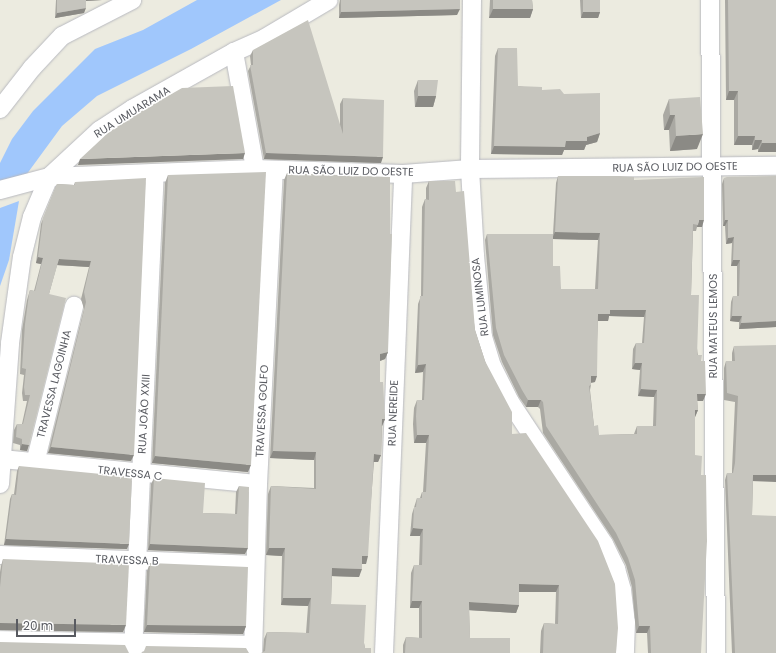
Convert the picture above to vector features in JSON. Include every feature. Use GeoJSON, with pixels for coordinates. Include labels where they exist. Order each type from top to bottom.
{"type":"FeatureCollection","features":[{"type":"Feature","properties":{"kind":"street"},"geometry":{"type":"LineString","coordinates":[[0,110],[32,68],[62,36],[132,0]]}},
{"type":"Feature","properties":{"kind":"street","name":"RUA UMUARAMA"},"geometry":{"type":"LineString","coordinates":[[0,484],[3,459],[10,343],[22,257],[32,217],[49,177],[100,130],[234,52],[265,38],[329,0]]}},
{"type":"Feature","properties":{"kind":"street","name":"RUA LUMINOSA"},"geometry":{"type":"LineString","coordinates":[[472,0],[470,169],[483,337],[492,366],[510,402],[604,544],[622,590],[626,622],[625,653]]}},
{"type":"Feature","properties":{"kind":"street","name":"RUA MATEUS LEMOS"},"geometry":{"type":"LineString","coordinates":[[710,0],[716,653]]}},
{"type":"Feature","properties":{"kind":"street"},"geometry":{"type":"LineString","coordinates":[[234,52],[255,169]]}},
{"type":"Feature","properties":{"kind":"street","name":"RUA SÃO LUIZ DO OESTE"},"geometry":{"type":"LineString","coordinates":[[0,190],[49,177],[155,175],[255,169],[403,174],[470,169],[776,166]]}},
{"type":"Feature","properties":{"kind":"street","name":"TRAVESSA GOLFO"},"geometry":{"type":"LineString","coordinates":[[253,649],[258,484],[274,170]]}},
{"type":"Feature","properties":{"kind":"street","name":"RUA NEREIDE"},"geometry":{"type":"LineString","coordinates":[[384,653],[403,174]]}},
{"type":"Feature","properties":{"kind":"street","name":"RUA JOÃO XXIII"},"geometry":{"type":"LineString","coordinates":[[133,647],[155,175]]}},
{"type":"Feature","properties":{"kind":"street","name":"TRAVESSA LAGOINHA"},"geometry":{"type":"LineString","coordinates":[[35,463],[74,306]]}},
{"type":"Feature","properties":{"kind":"street","name":"TRAVESSA C"},"geometry":{"type":"LineString","coordinates":[[3,459],[141,474],[258,484]]}},
{"type":"Feature","properties":{"kind":"street","name":"TRAVESSA B"},"geometry":{"type":"LineString","coordinates":[[0,555],[255,565]]}},
{"type":"Feature","properties":{"kind":"street"},"geometry":{"type":"LineString","coordinates":[[0,640],[133,647],[253,649]]}},
{"type":"Feature","properties":{"kind":"water"},"geometry":{"type":"Polygon","coordinates":[[[197,0],[281,0],[191,49],[97,96],[62,126],[21,182],[0,189],[0,163],[12,139],[33,111],[95,49],[143,30],[197,0]]]}},
{"type":"Feature","properties":{"kind":"water"},"geometry":{"type":"Polygon","coordinates":[[[19,201],[9,260],[0,286],[0,208],[19,201]]]}},
{"type":"Feature","properties":{"kind":"building"},"geometry":{"type":"Polygon","coordinates":[[[57,0],[86,0],[86,8],[57,13],[57,0]]]}},
{"type":"Feature","properties":{"kind":"building"},"geometry":{"type":"Polygon","coordinates":[[[341,0],[460,0],[460,9],[341,12],[341,0]]]}},
{"type":"Feature","properties":{"kind":"building"},"geometry":{"type":"Polygon","coordinates":[[[493,0],[532,0],[533,9],[493,9],[493,0]]]}},
{"type":"Feature","properties":{"kind":"building"},"geometry":{"type":"Polygon","coordinates":[[[583,0],[600,0],[600,12],[583,12],[583,0]]]}},
{"type":"Feature","properties":{"kind":"building"},"geometry":{"type":"Polygon","coordinates":[[[728,0],[776,0],[776,143],[762,143],[762,140],[755,140],[755,136],[738,136],[738,91],[729,91],[728,0]]]}},
{"type":"Feature","properties":{"kind":"building"},"geometry":{"type":"Polygon","coordinates":[[[308,20],[343,134],[343,98],[384,100],[383,157],[266,153],[250,65],[253,65],[253,50],[308,20]]]}},
{"type":"Feature","properties":{"kind":"building"},"geometry":{"type":"Polygon","coordinates":[[[498,48],[517,48],[518,86],[542,87],[542,90],[560,89],[564,94],[600,93],[600,133],[587,137],[587,141],[566,141],[565,147],[494,146],[498,48]]]}},
{"type":"Feature","properties":{"kind":"building"},"geometry":{"type":"Polygon","coordinates":[[[418,80],[438,80],[436,96],[418,96],[418,80]]]}},
{"type":"Feature","properties":{"kind":"building"},"geometry":{"type":"Polygon","coordinates":[[[233,86],[245,153],[80,159],[109,132],[182,88],[233,86]]]}},
{"type":"Feature","properties":{"kind":"building"},"geometry":{"type":"Polygon","coordinates":[[[700,97],[703,134],[676,136],[675,115],[670,115],[669,99],[700,97]]]}},
{"type":"Feature","properties":{"kind":"building"},"geometry":{"type":"Polygon","coordinates":[[[266,172],[251,465],[155,456],[168,175],[266,172]]]}},
{"type":"Feature","properties":{"kind":"building"},"geometry":{"type":"Polygon","coordinates":[[[287,173],[390,177],[390,234],[392,234],[388,352],[380,354],[380,382],[383,382],[385,419],[382,419],[381,455],[374,454],[368,556],[362,556],[362,569],[332,568],[331,604],[366,605],[364,643],[365,648],[371,648],[371,653],[261,653],[265,651],[267,632],[309,633],[311,598],[283,598],[285,548],[269,548],[271,486],[316,489],[316,452],[273,451],[287,173]]]}},
{"type":"Feature","properties":{"kind":"building"},"geometry":{"type":"Polygon","coordinates":[[[558,176],[619,176],[634,177],[634,180],[704,177],[704,220],[699,220],[698,225],[693,224],[691,295],[699,295],[697,355],[702,355],[701,361],[705,361],[706,394],[697,394],[698,410],[695,410],[695,455],[702,456],[701,475],[706,475],[707,541],[701,653],[651,653],[650,626],[639,626],[635,580],[628,558],[616,533],[546,426],[543,402],[541,400],[528,400],[504,355],[496,328],[487,234],[553,234],[553,266],[560,266],[561,289],[598,289],[600,233],[555,232],[558,176]],[[610,310],[610,314],[598,314],[597,376],[591,376],[591,385],[589,386],[594,426],[598,425],[599,435],[637,434],[637,426],[656,426],[657,390],[641,389],[642,363],[635,363],[636,343],[644,343],[646,310],[610,310]]]}},
{"type":"Feature","properties":{"kind":"building"},"geometry":{"type":"Polygon","coordinates":[[[776,176],[776,321],[741,323],[742,316],[732,316],[733,296],[739,296],[740,260],[733,260],[734,237],[728,238],[728,220],[725,220],[724,178],[776,176]]]}},
{"type":"Feature","properties":{"kind":"building"},"geometry":{"type":"Polygon","coordinates":[[[146,178],[134,455],[51,447],[86,302],[84,292],[91,261],[59,259],[49,294],[66,298],[29,445],[22,444],[22,439],[16,437],[17,424],[23,424],[30,395],[25,395],[24,387],[26,369],[22,368],[29,294],[30,290],[35,291],[43,258],[38,257],[43,218],[57,184],[75,185],[75,182],[146,178]]]}},
{"type":"Feature","properties":{"kind":"building"},"geometry":{"type":"Polygon","coordinates":[[[429,181],[455,181],[456,192],[464,191],[475,330],[485,361],[512,412],[512,434],[526,433],[598,541],[615,584],[618,628],[616,653],[543,653],[544,623],[558,624],[559,585],[519,584],[519,605],[469,602],[470,638],[510,638],[510,653],[405,653],[406,637],[422,638],[422,601],[412,601],[414,565],[422,565],[423,529],[413,528],[414,507],[416,507],[417,498],[422,498],[422,492],[426,492],[429,435],[417,435],[416,416],[417,400],[424,400],[426,364],[418,365],[420,296],[423,296],[425,199],[429,200],[429,181]]]}},
{"type":"Feature","properties":{"kind":"building"},"geometry":{"type":"Polygon","coordinates":[[[776,345],[776,475],[753,475],[752,515],[776,516],[776,653],[735,653],[727,473],[733,473],[735,463],[738,396],[727,393],[726,361],[735,361],[734,346],[776,345]]]}},
{"type":"Feature","properties":{"kind":"building"},"geometry":{"type":"Polygon","coordinates":[[[19,466],[132,477],[129,544],[6,539],[12,494],[16,495],[19,466]]]}},
{"type":"Feature","properties":{"kind":"building"},"geometry":{"type":"Polygon","coordinates":[[[154,478],[205,483],[203,513],[237,514],[239,486],[249,487],[248,548],[150,544],[154,478]]]}},
{"type":"Feature","properties":{"kind":"building"},"geometry":{"type":"Polygon","coordinates":[[[3,559],[129,564],[126,625],[0,623],[0,587],[3,559]]]}},
{"type":"Feature","properties":{"kind":"building"},"geometry":{"type":"Polygon","coordinates":[[[150,563],[248,567],[246,626],[147,625],[150,563]]]}},
{"type":"Feature","properties":{"kind":"building"},"geometry":{"type":"Polygon","coordinates":[[[0,642],[125,645],[129,653],[0,653],[0,642]]]}},
{"type":"Feature","properties":{"kind":"building"},"geometry":{"type":"Polygon","coordinates":[[[146,646],[246,648],[249,653],[141,653],[144,651],[146,646]]]}}]}
